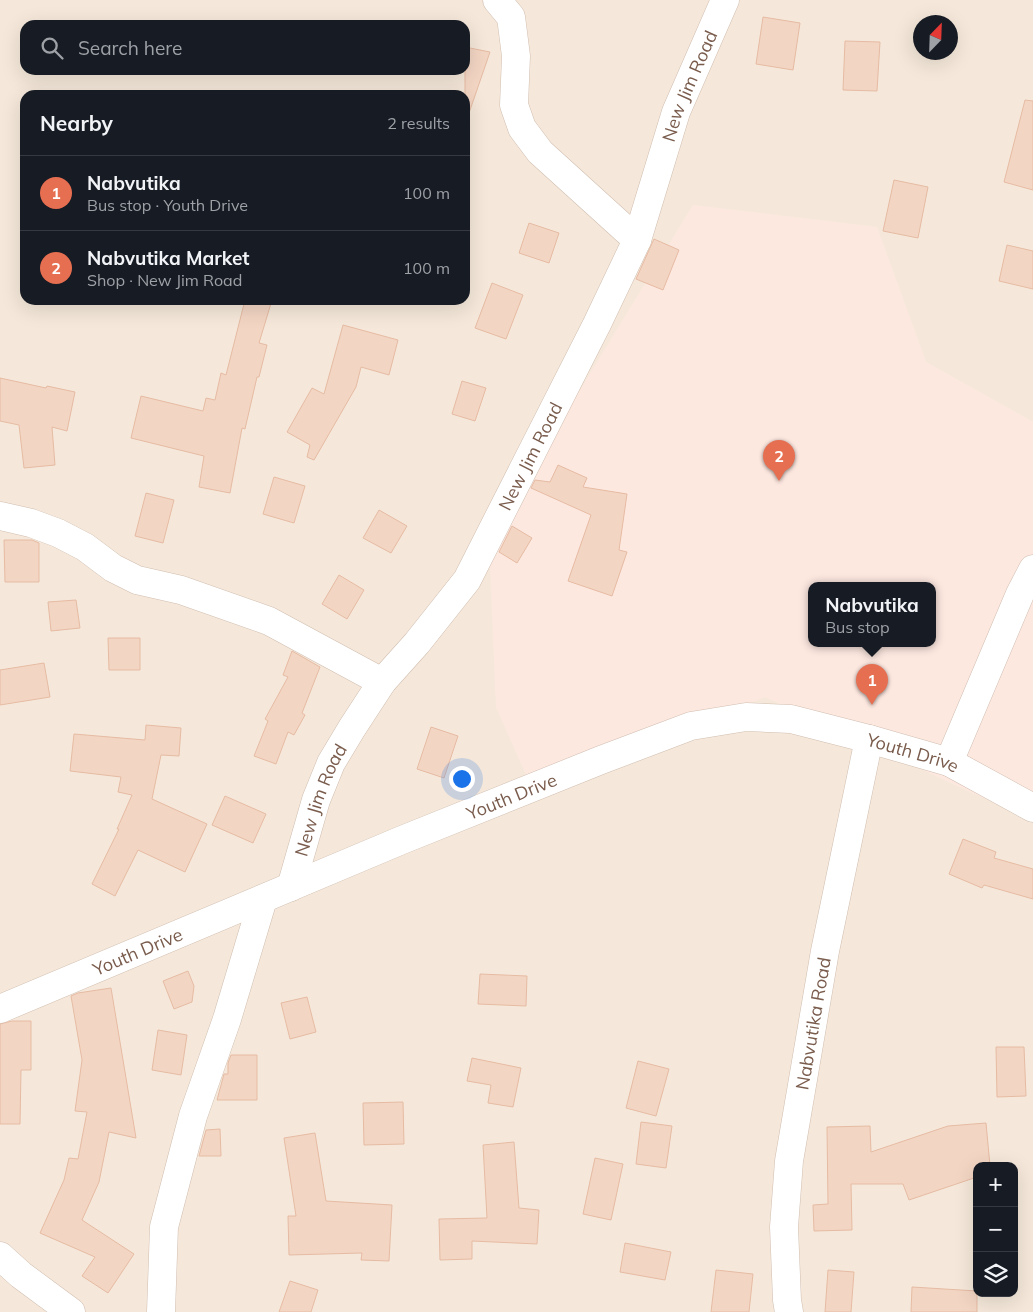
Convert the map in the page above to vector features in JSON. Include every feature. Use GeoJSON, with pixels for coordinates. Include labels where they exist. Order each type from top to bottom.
{"type":"FeatureCollection","features":[{"type":"Feature","properties":{"kind":"street"},"geometry":{"type":"LineString","coordinates":[[497,0],[512,17],[516,56],[514,105],[522,128],[540,152],[637,240]]}},
{"type":"Feature","properties":{"kind":"street","name":"New Jim Road"},"geometry":{"type":"LineString","coordinates":[[290,887],[316,800],[331,763],[382,682],[417,643],[467,580],[593,333],[637,240],[676,112],[725,0]]}},
{"type":"Feature","properties":{"kind":"street"},"geometry":{"type":"LineString","coordinates":[[0,516],[31,523],[58,533],[85,547],[113,568],[137,580],[181,590],[269,622],[382,682]]}},
{"type":"Feature","properties":{"kind":"street"},"geometry":{"type":"LineString","coordinates":[[949,762],[1020,594],[1033,569]]}},
{"type":"Feature","properties":{"kind":"street","name":"Youth Drive"},"geometry":{"type":"LineString","coordinates":[[0,1010],[489,805],[691,726],[746,717],[791,719],[949,762],[1033,808]]}},
{"type":"Feature","properties":{"kind":"street","name":"Nabvutika Road"},"geometry":{"type":"LineString","coordinates":[[789,1312],[786,1300],[784,1227],[789,1161],[826,951],[870,739]]}},
{"type":"Feature","properties":{"kind":"street"},"geometry":{"type":"LineString","coordinates":[[161,1312],[164,1227],[193,1116],[227,1019],[264,899]]}},
{"type":"Feature","properties":{"kind":"street"},"geometry":{"type":"LineString","coordinates":[[0,1256],[21,1275],[71,1312]]}},
{"type":"Feature","properties":{"kind":"shaded area"},"geometry":{"type":"Polygon","coordinates":[[[0,0],[1033,0],[1033,1312],[0,1312],[0,0]]]}},
{"type":"Feature","properties":{"kind":"shaded area"},"geometry":{"type":"Polygon","coordinates":[[[693,205],[877,227],[926,362],[1033,422],[1033,821],[765,697],[532,788],[496,707],[489,539],[693,205]]]}},
{"type":"Feature","properties":{"kind":"building"},"geometry":{"type":"Polygon","coordinates":[[[763,17],[800,23],[793,70],[756,64],[763,17]]]}},
{"type":"Feature","properties":{"kind":"building"},"geometry":{"type":"Polygon","coordinates":[[[845,41],[880,42],[877,91],[843,90],[845,41]]]}},
{"type":"Feature","properties":{"kind":"building"},"geometry":{"type":"Polygon","coordinates":[[[470,48],[490,52],[470,110],[470,90],[465,90],[465,75],[470,75],[470,48]]]}},
{"type":"Feature","properties":{"kind":"building"},"geometry":{"type":"Polygon","coordinates":[[[1025,100],[1033,101],[1033,190],[1004,182],[1025,100]]]}},
{"type":"Feature","properties":{"kind":"building"},"geometry":{"type":"Polygon","coordinates":[[[894,180],[928,187],[918,238],[883,231],[894,180]]]}},
{"type":"Feature","properties":{"kind":"building"},"geometry":{"type":"Polygon","coordinates":[[[529,223],[559,233],[549,263],[519,253],[529,223]]]}},
{"type":"Feature","properties":{"kind":"building"},"geometry":{"type":"Polygon","coordinates":[[[654,239],[679,250],[663,290],[636,279],[654,239]]]}},
{"type":"Feature","properties":{"kind":"building"},"geometry":{"type":"Polygon","coordinates":[[[1007,245],[1033,251],[1033,289],[999,281],[1007,245]]]}},
{"type":"Feature","properties":{"kind":"building"},"geometry":{"type":"Polygon","coordinates":[[[492,283],[523,295],[506,339],[475,328],[492,283]]]}},
{"type":"Feature","properties":{"kind":"building"},"geometry":{"type":"Polygon","coordinates":[[[244,305],[270,305],[259,343],[267,345],[259,377],[257,377],[245,429],[242,428],[230,493],[199,487],[204,456],[131,438],[141,396],[203,411],[206,398],[215,400],[221,373],[226,375],[244,305]]]}},
{"type":"Feature","properties":{"kind":"building"},"geometry":{"type":"Polygon","coordinates":[[[343,325],[398,340],[389,375],[361,367],[356,387],[314,460],[307,457],[310,445],[287,432],[312,388],[324,394],[343,325]]]}},
{"type":"Feature","properties":{"kind":"building"},"geometry":{"type":"Polygon","coordinates":[[[0,378],[75,392],[67,431],[52,427],[55,465],[24,468],[19,425],[0,421],[0,378]]]}},
{"type":"Feature","properties":{"kind":"building"},"geometry":{"type":"Polygon","coordinates":[[[462,381],[486,388],[475,421],[452,414],[462,381]]]}},
{"type":"Feature","properties":{"kind":"building"},"geometry":{"type":"Polygon","coordinates":[[[558,465],[587,478],[583,487],[627,494],[619,550],[627,552],[612,596],[568,581],[591,515],[531,488],[535,480],[550,482],[558,465]]]}},
{"type":"Feature","properties":{"kind":"building"},"geometry":{"type":"Polygon","coordinates":[[[274,477],[305,486],[294,523],[263,514],[274,477]]]}},
{"type":"Feature","properties":{"kind":"building"},"geometry":{"type":"Polygon","coordinates":[[[146,493],[174,500],[163,543],[135,536],[146,493]]]}},
{"type":"Feature","properties":{"kind":"building"},"geometry":{"type":"Polygon","coordinates":[[[379,510],[407,526],[391,553],[363,538],[379,510]]]}},
{"type":"Feature","properties":{"kind":"building"},"geometry":{"type":"Polygon","coordinates":[[[512,526],[532,538],[517,563],[499,552],[512,526]]]}},
{"type":"Feature","properties":{"kind":"building"},"geometry":{"type":"Polygon","coordinates":[[[4,540],[32,540],[39,543],[39,582],[5,582],[4,540]]]}},
{"type":"Feature","properties":{"kind":"building"},"geometry":{"type":"Polygon","coordinates":[[[339,575],[364,590],[347,619],[322,604],[339,575]]]}},
{"type":"Feature","properties":{"kind":"building"},"geometry":{"type":"Polygon","coordinates":[[[76,600],[80,628],[51,631],[48,602],[76,600]]]}},
{"type":"Feature","properties":{"kind":"building"},"geometry":{"type":"Polygon","coordinates":[[[108,638],[140,638],[140,670],[109,670],[108,638]]]}},
{"type":"Feature","properties":{"kind":"building"},"geometry":{"type":"Polygon","coordinates":[[[292,651],[320,667],[302,713],[305,715],[294,735],[288,732],[276,764],[254,756],[268,721],[265,719],[288,677],[283,675],[292,651]]]}},
{"type":"Feature","properties":{"kind":"building"},"geometry":{"type":"Polygon","coordinates":[[[44,663],[50,697],[0,705],[0,670],[44,663]]]}},
{"type":"Feature","properties":{"kind":"building"},"geometry":{"type":"Polygon","coordinates":[[[146,725],[181,728],[179,756],[161,755],[152,799],[207,824],[185,872],[138,850],[115,896],[92,884],[119,829],[117,829],[132,795],[118,792],[121,777],[70,771],[74,734],[145,740],[146,725]]]}},
{"type":"Feature","properties":{"kind":"building"},"geometry":{"type":"Polygon","coordinates":[[[431,727],[458,736],[444,778],[417,769],[431,727]]]}},
{"type":"Feature","properties":{"kind":"building"},"geometry":{"type":"Polygon","coordinates":[[[225,796],[266,814],[253,843],[212,825],[225,796]]]}},
{"type":"Feature","properties":{"kind":"building"},"geometry":{"type":"Polygon","coordinates":[[[963,839],[996,852],[994,858],[1033,869],[1033,899],[984,885],[982,888],[949,874],[963,839]]]}},
{"type":"Feature","properties":{"kind":"building"},"geometry":{"type":"Polygon","coordinates":[[[188,971],[194,986],[192,1002],[174,1009],[163,981],[188,971]]]}},
{"type":"Feature","properties":{"kind":"building"},"geometry":{"type":"Polygon","coordinates":[[[480,974],[527,976],[526,1006],[478,1004],[480,974]]]}},
{"type":"Feature","properties":{"kind":"building"},"geometry":{"type":"Polygon","coordinates":[[[111,988],[136,1138],[109,1132],[99,1182],[82,1220],[134,1254],[108,1293],[82,1276],[95,1257],[40,1233],[64,1180],[69,1158],[78,1159],[87,1112],[75,1111],[82,1060],[71,996],[78,993],[111,988]]]}},
{"type":"Feature","properties":{"kind":"building"},"geometry":{"type":"Polygon","coordinates":[[[307,997],[316,1032],[290,1039],[281,1003],[307,997]]]}},
{"type":"Feature","properties":{"kind":"building"},"geometry":{"type":"Polygon","coordinates":[[[12,1021],[31,1021],[31,1070],[21,1070],[20,1124],[0,1124],[0,1024],[12,1021]]]}},
{"type":"Feature","properties":{"kind":"building"},"geometry":{"type":"Polygon","coordinates":[[[158,1030],[187,1035],[181,1075],[152,1070],[158,1030]]]}},
{"type":"Feature","properties":{"kind":"building"},"geometry":{"type":"Polygon","coordinates":[[[996,1047],[1024,1047],[1026,1096],[997,1097],[996,1047]]]}},
{"type":"Feature","properties":{"kind":"building"},"geometry":{"type":"Polygon","coordinates":[[[231,1055],[257,1055],[257,1100],[217,1100],[224,1074],[228,1074],[228,1063],[231,1055]]]}},
{"type":"Feature","properties":{"kind":"building"},"geometry":{"type":"Polygon","coordinates":[[[472,1058],[521,1068],[513,1107],[488,1103],[491,1085],[467,1081],[472,1058]]]}},
{"type":"Feature","properties":{"kind":"building"},"geometry":{"type":"Polygon","coordinates":[[[638,1061],[669,1069],[656,1116],[626,1108],[638,1061]]]}},
{"type":"Feature","properties":{"kind":"building"},"geometry":{"type":"Polygon","coordinates":[[[403,1102],[404,1144],[364,1145],[363,1103],[403,1102]]]}},
{"type":"Feature","properties":{"kind":"building"},"geometry":{"type":"Polygon","coordinates":[[[641,1122],[672,1126],[666,1168],[636,1164],[641,1122]]]}},
{"type":"Feature","properties":{"kind":"building"},"geometry":{"type":"Polygon","coordinates":[[[986,1123],[990,1162],[973,1162],[973,1178],[909,1200],[903,1184],[851,1184],[852,1230],[814,1231],[813,1205],[828,1204],[827,1127],[870,1126],[871,1152],[948,1126],[986,1123]]]}},
{"type":"Feature","properties":{"kind":"building"},"geometry":{"type":"Polygon","coordinates":[[[220,1129],[221,1156],[199,1156],[206,1130],[220,1129]]]}},
{"type":"Feature","properties":{"kind":"building"},"geometry":{"type":"Polygon","coordinates":[[[315,1133],[326,1201],[392,1205],[389,1261],[361,1260],[362,1253],[289,1255],[288,1216],[296,1216],[284,1138],[315,1133]]]}},
{"type":"Feature","properties":{"kind":"building"},"geometry":{"type":"Polygon","coordinates":[[[514,1142],[519,1208],[539,1210],[537,1244],[472,1241],[472,1259],[440,1260],[439,1219],[487,1218],[483,1145],[514,1142]]]}},
{"type":"Feature","properties":{"kind":"building"},"geometry":{"type":"Polygon","coordinates":[[[595,1158],[623,1164],[611,1220],[583,1214],[595,1158]]]}},
{"type":"Feature","properties":{"kind":"building"},"geometry":{"type":"Polygon","coordinates":[[[625,1243],[671,1252],[665,1280],[620,1272],[625,1243]]]}},
{"type":"Feature","properties":{"kind":"building"},"geometry":{"type":"Polygon","coordinates":[[[716,1270],[753,1274],[749,1312],[711,1312],[716,1270]]]}},
{"type":"Feature","properties":{"kind":"building"},"geometry":{"type":"Polygon","coordinates":[[[828,1270],[854,1272],[851,1312],[825,1312],[828,1270]]]}},
{"type":"Feature","properties":{"kind":"building"},"geometry":{"type":"Polygon","coordinates":[[[290,1281],[318,1290],[311,1312],[279,1312],[290,1281]]]}},
{"type":"Feature","properties":{"kind":"building"},"geometry":{"type":"Polygon","coordinates":[[[912,1287],[973,1291],[973,1297],[977,1297],[977,1312],[911,1312],[912,1287]]]}},
{"type":"Feature","properties":{"kind":"place","name":"Nabvutika Market"},"geometry":{"type":"Point","coordinates":[779,481]}},
{"type":"Feature","properties":{"kind":"place","name":"Nabvutika"},"geometry":{"type":"Point","coordinates":[872,705]}}]}
